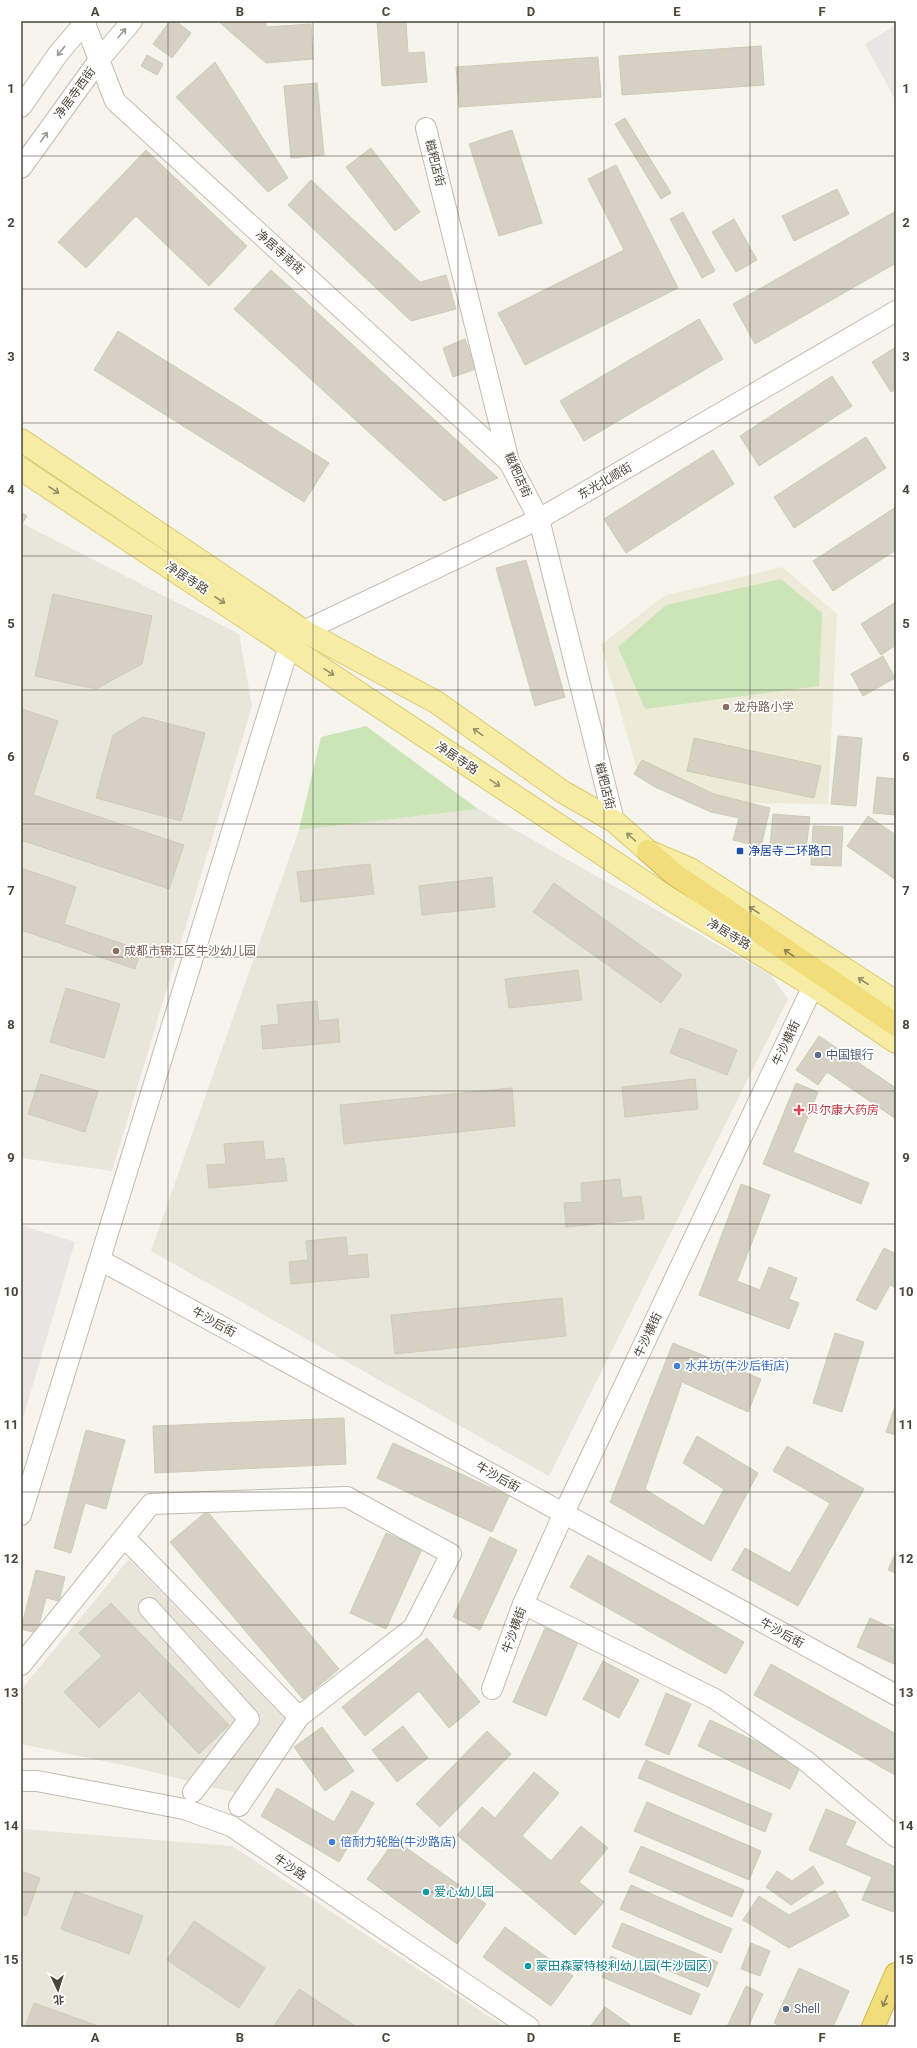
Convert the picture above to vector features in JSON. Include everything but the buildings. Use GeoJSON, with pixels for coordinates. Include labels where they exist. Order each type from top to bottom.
{"type":"FeatureCollection","features":[{"type":"Feature","properties":{"kind":"highway"},"geometry":{"type":"LineString","coordinates":[[648,852],[674,874],[887,1020]]}},
{"type":"Feature","properties":{"kind":"highway"},"geometry":{"type":"LineString","coordinates":[[874,2027],[896,1974]]}},
{"type":"Feature","properties":{"kind":"main road","name":"净居寺路"},"geometry":{"type":"LineString","coordinates":[[21,440],[297,639],[670,899],[813,986],[896,1042]]}},
{"type":"Feature","properties":{"kind":"main road","name":"净居寺路"},"geometry":{"type":"LineString","coordinates":[[21,469],[297,639],[436,702],[563,792],[614,821],[648,852],[690,869],[896,1002]]}},
{"type":"Feature","properties":{"kind":"street","name":"净居寺西街"},"geometry":{"type":"LineString","coordinates":[[21,168],[99,60],[132,21]]}},
{"type":"Feature","properties":{"kind":"street","name":"净居寺南街"},"geometry":{"type":"LineString","coordinates":[[85,22],[115,101],[509,462]]}},
{"type":"Feature","properties":{"kind":"street"},"geometry":{"type":"LineString","coordinates":[[21,107],[58,54],[85,22]]}},
{"type":"Feature","properties":{"kind":"street","name":"糍粑店街"},"geometry":{"type":"LineString","coordinates":[[426,128],[509,462],[539,519],[614,821]]}},
{"type":"Feature","properties":{"kind":"street","name":"东光北顺街"},"geometry":{"type":"LineString","coordinates":[[297,639],[539,519],[896,311]]}},
{"type":"Feature","properties":{"kind":"street"},"geometry":{"type":"LineString","coordinates":[[21,1515],[100,1260],[297,639]]}},
{"type":"Feature","properties":{"kind":"street","name":"牛沙横街"},"geometry":{"type":"LineString","coordinates":[[492,1689],[523,1604],[564,1513],[813,986]]}},
{"type":"Feature","properties":{"kind":"street","name":"牛沙后街"},"geometry":{"type":"LineString","coordinates":[[100,1260],[896,1696]]}},
{"type":"Feature","properties":{"kind":"street"},"geometry":{"type":"LineString","coordinates":[[21,1665],[151,1504],[347,1497],[451,1554],[413,1628],[299,1717],[239,1806]]}},
{"type":"Feature","properties":{"kind":"street"},"geometry":{"type":"LineString","coordinates":[[125,1538],[299,1717]]}},
{"type":"Feature","properties":{"kind":"street"},"geometry":{"type":"LineString","coordinates":[[523,1604],[715,1699],[806,1762],[896,1837]]}},
{"type":"Feature","properties":{"kind":"street"},"geometry":{"type":"LineString","coordinates":[[149,1608],[249,1719],[193,1792]]}},
{"type":"Feature","properties":{"kind":"street","name":"牛沙路"},"geometry":{"type":"LineString","coordinates":[[21,1781],[37,1781],[184,1809],[231,1826],[529,2027]]}},
{"type":"Feature","properties":{"kind":"shaded area"},"geometry":{"type":"Polygon","coordinates":[[[896,25],[896,101],[865,44],[896,25]]]}},
{"type":"Feature","properties":{"kind":"shaded area"},"geometry":{"type":"Polygon","coordinates":[[[21,523],[239,634],[252,706],[112,1171],[21,1158],[21,523]]]}},
{"type":"Feature","properties":{"kind":"shaded area","name":"龙舟路小学"},"geometry":{"type":"Polygon","coordinates":[[[782,567],[837,614],[828,804],[701,802],[637,769],[601,645],[664,596],[782,567]]]}},
{"type":"Feature","properties":{"kind":"shaded area"},"geometry":{"type":"Polygon","coordinates":[[[478,809],[771,975],[788,999],[549,1476],[151,1251],[299,830],[478,809]]]}},
{"type":"Feature","properties":{"kind":"shaded area"},"geometry":{"type":"Polygon","coordinates":[[[21,1225],[75,1242],[21,1425],[21,1225]]]}},
{"type":"Feature","properties":{"kind":"shaded area"},"geometry":{"type":"Polygon","coordinates":[[[129,1559],[287,1721],[236,1793],[137,1768],[21,1744],[21,1690],[129,1559]]]}},
{"type":"Feature","properties":{"kind":"shaded area"},"geometry":{"type":"Polygon","coordinates":[[[21,1829],[232,1846],[505,2027],[21,2027],[21,1829]]]}},
{"type":"Feature","properties":{"kind":"green space"},"geometry":{"type":"Polygon","coordinates":[[[781,579],[822,613],[819,686],[645,709],[618,647],[666,605],[781,579]]]}},
{"type":"Feature","properties":{"kind":"green space"},"geometry":{"type":"Polygon","coordinates":[[[366,726],[478,809],[299,830],[321,737],[366,726]]]}},
{"type":"Feature","properties":{"kind":"place","name":"龙舟路小学"},"geometry":{"type":"Point","coordinates":[726,707]}},
{"type":"Feature","properties":{"kind":"place","name":"净居寺二环路口"},"geometry":{"type":"Point","coordinates":[740,851]}},
{"type":"Feature","properties":{"kind":"place","name":"成都市锦江区牛沙幼儿园"},"geometry":{"type":"Point","coordinates":[116,951]}},
{"type":"Feature","properties":{"kind":"place","name":"中国银行"},"geometry":{"type":"Point","coordinates":[818,1055]}},
{"type":"Feature","properties":{"kind":"place","name":"贝尔康大药房"},"geometry":{"type":"Point","coordinates":[799,1110]}},
{"type":"Feature","properties":{"kind":"place","name":"水井坊(牛沙后街店)"},"geometry":{"type":"Point","coordinates":[677,1366]}},
{"type":"Feature","properties":{"kind":"place","name":"倍耐力轮胎(牛沙路店)"},"geometry":{"type":"Point","coordinates":[332,1842]}},
{"type":"Feature","properties":{"kind":"place","name":"爱心幼儿园"},"geometry":{"type":"Point","coordinates":[426,1892]}},
{"type":"Feature","properties":{"kind":"place","name":"蒙田森蒙特梭利幼儿园(牛沙园区)"},"geometry":{"type":"Point","coordinates":[528,1966]}},
{"type":"Feature","properties":{"kind":"place","name":"Shell"},"geometry":{"type":"Point","coordinates":[786,2009]}}]}
